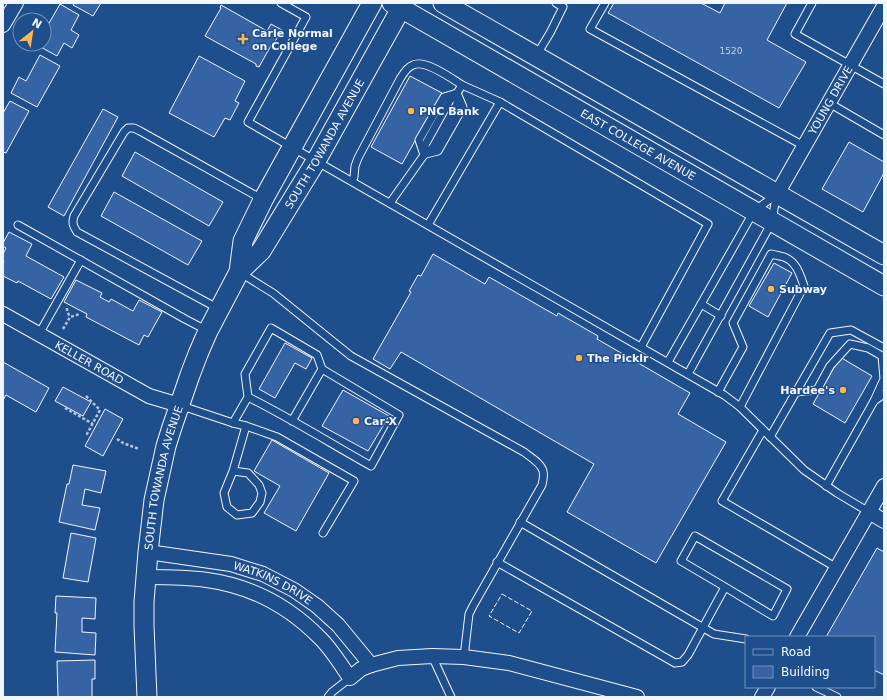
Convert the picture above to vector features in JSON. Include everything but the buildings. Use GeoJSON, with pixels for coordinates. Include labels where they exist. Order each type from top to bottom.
{"type":"FeatureCollection","features":[{"type":"Feature","properties":{"kind":"main road","name":"SOUTH TOWANDA AVENUE"},"geometry":{"type":"LineString","coordinates":[[239,272],[243,241],[263,200],[372,3]]}},
{"type":"Feature","properties":{"kind":"main road"},"geometry":{"type":"LineString","coordinates":[[443,3],[884,255]]}},
{"type":"Feature","properties":{"kind":"main road","name":"SOUTH TOWANDA AVENUE"},"geometry":{"type":"LineString","coordinates":[[147,697],[144,602],[152,511],[166,446],[179,405],[208,331],[239,272],[261,251],[316,161],[399,5]]}},
{"type":"Feature","properties":{"kind":"main road","name":"EAST COLLEGE AVENUE"},"geometry":{"type":"LineString","coordinates":[[399,5],[884,286]]}},
{"type":"Feature","properties":{"kind":"main road"},"geometry":{"type":"LineString","coordinates":[[858,271],[884,279]]}},
{"type":"Feature","properties":{"kind":"street"},"geometry":{"type":"LineString","coordinates":[[3,25],[16,3]]}},
{"type":"Feature","properties":{"kind":"street","name":"YOUNG DRIVE"},"geometry":{"type":"LineString","coordinates":[[777,194],[884,6]]}},
{"type":"Feature","properties":{"kind":"street","name":"KELLER ROAD"},"geometry":{"type":"LineString","coordinates":[[3,314],[149,396],[179,405]]}},
{"type":"Feature","properties":{"kind":"street"},"geometry":{"type":"LineString","coordinates":[[798,636],[884,486]]}},
{"type":"Feature","properties":{"kind":"street"},"geometry":{"type":"LineString","coordinates":[[869,512],[884,521]]}},
{"type":"Feature","properties":{"kind":"street","name":"WATKINS DRIVE"},"geometry":{"type":"LineString","coordinates":[[148,552],[230,564],[263,574],[294,590],[317,606],[338,625],[371,665]]}},
{"type":"Feature","properties":{"kind":"street","name":"WATKINS DRIVE"},"geometry":{"type":"LineString","coordinates":[[146,577],[184,577],[219,582],[236,586],[268,599],[299,619],[322,640],[350,678]]}},
{"type":"Feature","properties":{"kind":"street"},"geometry":{"type":"LineString","coordinates":[[350,678],[361,668],[398,658],[432,656],[464,657],[508,663],[637,697]]}},
{"type":"Feature","properties":{"kind":"street"},"geometry":{"type":"LineString","coordinates":[[762,697],[767,688]]}},
{"type":"Feature","properties":{"kind":"lane"},"geometry":{"type":"LineString","coordinates":[[280,3],[306,17],[248,122],[718,392],[740,407],[804,470],[826,486],[869,512]]}},
{"type":"Feature","properties":{"kind":"lane"},"geometry":{"type":"LineString","coordinates":[[536,56],[550,33],[564,5],[556,3]]}},
{"type":"Feature","properties":{"kind":"lane"},"geometry":{"type":"LineString","coordinates":[[605,3],[590,29],[804,146]]}},
{"type":"Feature","properties":{"kind":"lane"},"geometry":{"type":"LineString","coordinates":[[812,3],[794,34],[884,84]]}},
{"type":"Feature","properties":{"kind":"lane"},"geometry":{"type":"LineString","coordinates":[[352,181],[358,158],[400,79],[405,71],[412,65],[419,63],[428,65],[462,84],[500,102],[708,224],[641,347]]}},
{"type":"Feature","properties":{"kind":"lane"},"geometry":{"type":"LineString","coordinates":[[390,203],[424,155],[433,147],[457,104],[457,93],[462,84]]}},
{"type":"Feature","properties":{"kind":"lane"},"geometry":{"type":"LineString","coordinates":[[424,155],[419,140],[444,97],[457,93]]}},
{"type":"Feature","properties":{"kind":"lane"},"geometry":{"type":"LineString","coordinates":[[428,225],[500,102]]}},
{"type":"Feature","properties":{"kind":"lane"},"geometry":{"type":"LineString","coordinates":[[828,103],[884,135]]}},
{"type":"Feature","properties":{"kind":"lane"},"geometry":{"type":"LineString","coordinates":[[220,309],[76,232],[72,222],[74,216],[124,132],[128,128],[134,128],[140,131],[263,200]]}},
{"type":"Feature","properties":{"kind":"lane"},"geometry":{"type":"LineString","coordinates":[[668,362],[754,211],[777,194]]}},
{"type":"Feature","properties":{"kind":"lane"},"geometry":{"type":"LineString","coordinates":[[688,374],[772,222],[777,194]]}},
{"type":"Feature","properties":{"kind":"lane"},"geometry":{"type":"LineString","coordinates":[[18,225],[208,331]]}},
{"type":"Feature","properties":{"kind":"lane"},"geometry":{"type":"LineString","coordinates":[[718,392],[743,347],[734,323],[771,254],[785,257],[794,263],[804,286],[740,407]]}},
{"type":"Feature","properties":{"kind":"lane"},"geometry":{"type":"LineString","coordinates":[[39,334],[81,260]]}},
{"type":"Feature","properties":{"kind":"lane"},"geometry":{"type":"LineString","coordinates":[[239,272],[273,293],[351,356],[524,452],[533,459],[543,471],[542,485],[479,593],[469,614],[464,657]]}},
{"type":"Feature","properties":{"kind":"lane"},"geometry":{"type":"LineString","coordinates":[[701,304],[721,316]]}},
{"type":"Feature","properties":{"kind":"lane"},"geometry":{"type":"LineString","coordinates":[[233,423],[248,397],[245,374],[271,328],[317,355],[322,369],[399,415],[371,466],[276,411],[248,397]]}},
{"type":"Feature","properties":{"kind":"lane"},"geometry":{"type":"LineString","coordinates":[[770,437],[830,333],[851,330],[884,348]]}},
{"type":"Feature","properties":{"kind":"lane"},"geometry":{"type":"LineString","coordinates":[[796,392],[818,390],[830,366],[850,344],[868,348],[882,356],[884,380],[874,401],[826,486]]}},
{"type":"Feature","properties":{"kind":"lane"},"geometry":{"type":"LineString","coordinates":[[292,421],[322,369]]}},
{"type":"Feature","properties":{"kind":"lane"},"geometry":{"type":"LineString","coordinates":[[874,401],[884,394]]}},
{"type":"Feature","properties":{"kind":"lane"},"geometry":{"type":"LineString","coordinates":[[179,405],[277,437],[354,481],[323,533]]}},
{"type":"Feature","properties":{"kind":"lane"},"geometry":{"type":"LineString","coordinates":[[233,471],[248,473],[259,485],[262,493],[260,502],[252,513],[237,515],[227,507],[224,493],[233,471],[246,426]]}},
{"type":"Feature","properties":{"kind":"lane"},"geometry":{"type":"LineString","coordinates":[[763,430],[722,501],[837,568]]}},
{"type":"Feature","properties":{"kind":"lane"},"geometry":{"type":"LineString","coordinates":[[520,522],[714,634],[745,639]]}},
{"type":"Feature","properties":{"kind":"lane"},"geometry":{"type":"LineString","coordinates":[[695,536],[787,589],[773,616],[725,587],[681,561],[695,536]]}},
{"type":"Feature","properties":{"kind":"lane"},"geometry":{"type":"LineString","coordinates":[[497,562],[675,663],[682,662],[688,655],[725,587]]}},
{"type":"Feature","properties":{"kind":"lane"},"geometry":{"type":"LineString","coordinates":[[432,656],[450,697]]}},
{"type":"Feature","properties":{"kind":"lane"},"geometry":{"type":"LineString","coordinates":[[328,697],[350,678]]}},
{"type":"Feature","properties":{"kind":"lane"},"geometry":{"type":"LineString","coordinates":[[818,688],[837,697]]}},
{"type":"Feature","properties":{"kind":"path"},"geometry":{"type":"LineString","coordinates":[[68,306],[67,311],[70,317]]}},
{"type":"Feature","properties":{"kind":"path"},"geometry":{"type":"LineString","coordinates":[[63,329],[70,317],[80,313]]}},
{"type":"Feature","properties":{"kind":"path"},"geometry":{"type":"LineString","coordinates":[[86,396],[100,410],[87,434],[89,435]]}},
{"type":"Feature","properties":{"kind":"path"},"geometry":{"type":"LineString","coordinates":[[65,408],[93,424]]}},
{"type":"Feature","properties":{"kind":"path"},"geometry":{"type":"LineString","coordinates":[[117,439],[122,443],[139,449]]}},
{"type":"Feature","properties":{"kind":"fence"},"geometry":{"type":"LineString","coordinates":[[502,594],[532,611],[519,633],[489,616],[502,594]]}},
{"type":"Feature","properties":{"kind":"place","name":"Carle Normal on College"},"geometry":{"type":"Point","coordinates":[243,39]}},
{"type":"Feature","properties":{"kind":"place","name":"PNC Bank"},"geometry":{"type":"Point","coordinates":[411,111]}},
{"type":"Feature","properties":{"kind":"place","name":"Subway"},"geometry":{"type":"Point","coordinates":[771,289]}},
{"type":"Feature","properties":{"kind":"place","name":"The Picklr"},"geometry":{"type":"Point","coordinates":[579,358]}},
{"type":"Feature","properties":{"kind":"place","name":"Hardee's"},"geometry":{"type":"Point","coordinates":[843,390]}},
{"type":"Feature","properties":{"kind":"place","name":"Car-X"},"geometry":{"type":"Point","coordinates":[356,421]}}]}
